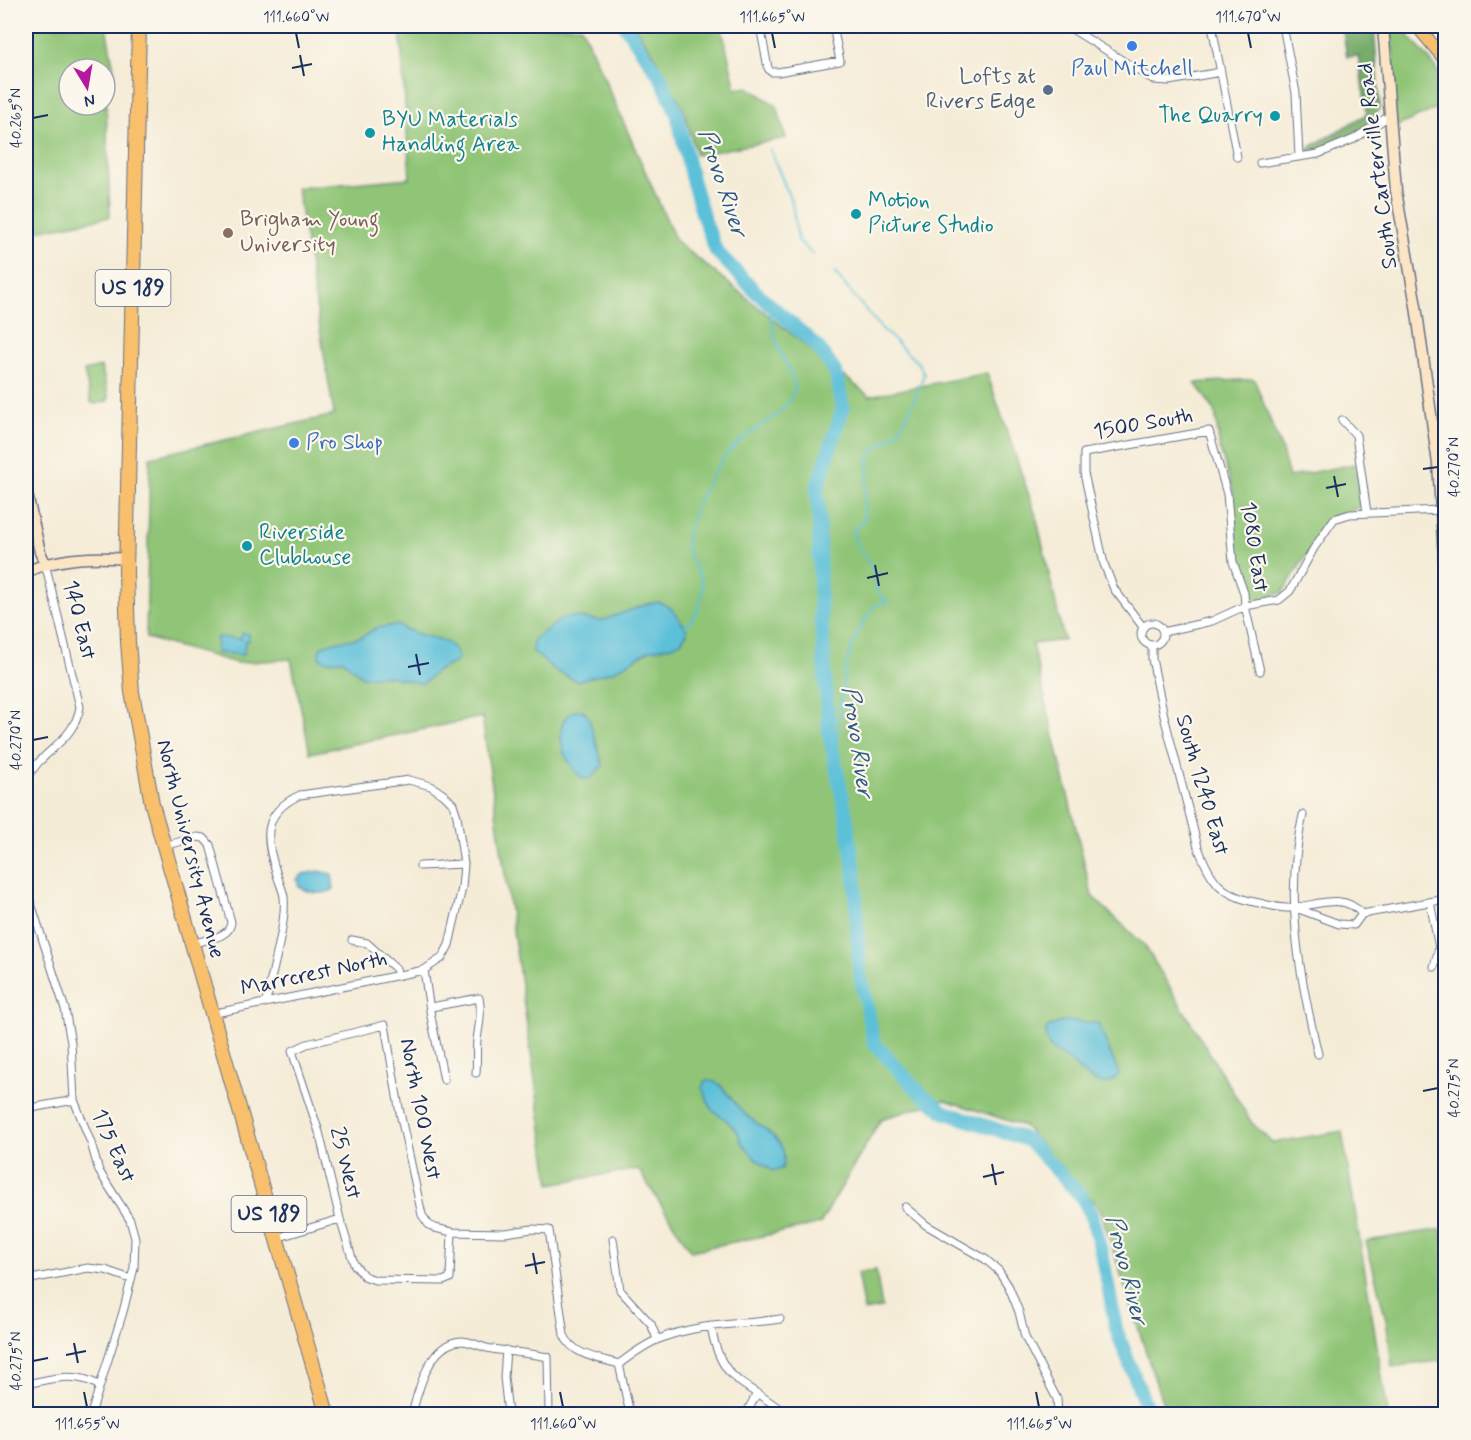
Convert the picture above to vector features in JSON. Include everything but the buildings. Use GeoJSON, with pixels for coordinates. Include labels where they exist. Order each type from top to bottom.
{"type":"FeatureCollection","features":[{"type":"Feature","properties":{"kind":"highway","name":"North University Avenue"},"geometry":{"type":"LineString","coordinates":[[139,26],[126,559],[132,692],[148,784],[164,846],[327,1414]]}},
{"type":"Feature","properties":{"kind":"main road"},"geometry":{"type":"LineString","coordinates":[[1417,26],[1446,61]]}},
{"type":"Feature","properties":{"kind":"street"},"geometry":{"type":"LineString","coordinates":[[763,26],[768,68],[771,72],[778,72],[840,61],[832,26],[819,26]]}},
{"type":"Feature","properties":{"kind":"street"},"geometry":{"type":"LineString","coordinates":[[1067,26],[1149,78],[1159,81],[1221,72]]}},
{"type":"Feature","properties":{"kind":"street"},"geometry":{"type":"LineString","coordinates":[[1082,35],[1088,26]]}},
{"type":"Feature","properties":{"kind":"street"},"geometry":{"type":"LineString","coordinates":[[1212,26],[1237,157]]}},
{"type":"Feature","properties":{"kind":"street"},"geometry":{"type":"LineString","coordinates":[[1283,26],[1296,93],[1299,157]]}},
{"type":"Feature","properties":{"kind":"street","name":"South Carterville Road"},"geometry":{"type":"LineString","coordinates":[[1383,26],[1396,191],[1416,306],[1437,454],[1446,588]]}},
{"type":"Feature","properties":{"kind":"street"},"geometry":{"type":"LineString","coordinates":[[1260,163],[1318,154],[1354,138],[1389,117]]}},
{"type":"Feature","properties":{"kind":"street"},"geometry":{"type":"LineString","coordinates":[[1342,420],[1356,435],[1367,513]]}},
{"type":"Feature","properties":{"kind":"street","name":"1500 South"},"geometry":{"type":"LineString","coordinates":[[1143,627],[1113,588],[1104,564],[1084,473],[1084,453],[1209,431]]}},
{"type":"Feature","properties":{"kind":"street","name":"1080 East"},"geometry":{"type":"LineString","coordinates":[[1209,431],[1227,494],[1233,562],[1244,593],[1260,671]]}},
{"type":"Feature","properties":{"kind":"street","name":"140 East"},"geometry":{"type":"LineString","coordinates":[[26,490],[80,707],[78,720],[69,734],[42,758],[26,780]]}},
{"type":"Feature","properties":{"kind":"street"},"geometry":{"type":"LineString","coordinates":[[1164,632],[1212,621],[1245,606],[1278,600],[1290,591],[1320,538],[1334,519],[1350,514],[1441,510]]}},
{"type":"Feature","properties":{"kind":"street"},"geometry":{"type":"LineString","coordinates":[[26,572],[45,563],[108,557],[126,559]]}},
{"type":"Feature","properties":{"kind":"street"},"geometry":{"type":"LineString","coordinates":[[1150,623],[1162,628],[1164,632],[1162,640],[1152,646],[1142,640],[1143,627],[1150,623]]}},
{"type":"Feature","properties":{"kind":"street","name":"South 1240 East"},"geometry":{"type":"LineString","coordinates":[[1152,646],[1152,659],[1164,716],[1205,867],[1214,882],[1239,899],[1294,908]]}},
{"type":"Feature","properties":{"kind":"street"},"geometry":{"type":"LineString","coordinates":[[267,1002],[284,897],[269,853],[268,829],[273,815],[285,802],[300,795],[409,780],[431,786],[453,804],[464,864],[462,888],[449,945],[442,958],[424,970],[444,1080]]}},
{"type":"Feature","properties":{"kind":"street"},"geometry":{"type":"LineString","coordinates":[[1304,815],[1298,838],[1293,892],[1298,958],[1318,1054]]}},
{"type":"Feature","properties":{"kind":"street"},"geometry":{"type":"LineString","coordinates":[[164,846],[197,837],[204,838],[210,845],[231,928],[225,934],[191,944]]}},
{"type":"Feature","properties":{"kind":"street"},"geometry":{"type":"LineString","coordinates":[[420,866],[464,864]]}},
{"type":"Feature","properties":{"kind":"street","name":"175 East"},"geometry":{"type":"LineString","coordinates":[[26,888],[65,1009],[74,1100],[99,1171],[130,1220],[135,1238],[135,1257],[131,1279],[91,1414]]}},
{"type":"Feature","properties":{"kind":"street"},"geometry":{"type":"LineString","coordinates":[[1294,908],[1339,924],[1354,925],[1362,914],[1446,899]]}},
{"type":"Feature","properties":{"kind":"street"},"geometry":{"type":"LineString","coordinates":[[1294,908],[1342,902],[1354,905],[1362,914]]}},
{"type":"Feature","properties":{"kind":"street"},"geometry":{"type":"LineString","coordinates":[[1430,902],[1439,948],[1434,967]]}},
{"type":"Feature","properties":{"kind":"street"},"geometry":{"type":"LineString","coordinates":[[352,940],[367,943],[396,969],[398,976]]}},
{"type":"Feature","properties":{"kind":"street","name":"Marrcrest North"},"geometry":{"type":"LineString","coordinates":[[211,1014],[424,970]]}},
{"type":"Feature","properties":{"kind":"street"},"geometry":{"type":"LineString","coordinates":[[431,1007],[479,998],[481,1025],[477,1038],[477,1073]]}},
{"type":"Feature","properties":{"kind":"street","name":"25 West"},"geometry":{"type":"LineString","coordinates":[[385,1025],[307,1044],[292,1051],[319,1132],[340,1219],[354,1264],[359,1272],[375,1280],[443,1281],[450,1278],[452,1232]]}},
{"type":"Feature","properties":{"kind":"street","name":"North 100 West"},"geometry":{"type":"LineString","coordinates":[[385,1025],[399,1108],[423,1215],[429,1225],[439,1230],[452,1232]]}},
{"type":"Feature","properties":{"kind":"street"},"geometry":{"type":"LineString","coordinates":[[26,1109],[74,1100]]}},
{"type":"Feature","properties":{"kind":"street"},"geometry":{"type":"LineString","coordinates":[[905,1207],[940,1233],[991,1263],[1005,1278],[1019,1312],[1025,1337],[1054,1392],[1058,1413],[1049,1414]]}},
{"type":"Feature","properties":{"kind":"street"},"geometry":{"type":"LineString","coordinates":[[276,1238],[340,1219]]}},
{"type":"Feature","properties":{"kind":"street"},"geometry":{"type":"LineString","coordinates":[[452,1232],[505,1233],[532,1229],[549,1230],[567,1343],[577,1351],[619,1364],[657,1340],[711,1326],[780,1319]]}},
{"type":"Feature","properties":{"kind":"street"},"geometry":{"type":"LineString","coordinates":[[613,1239],[620,1290],[651,1324],[657,1340]]}},
{"type":"Feature","properties":{"kind":"street"},"geometry":{"type":"LineString","coordinates":[[26,1280],[88,1268],[105,1270],[131,1279]]}},
{"type":"Feature","properties":{"kind":"street"},"geometry":{"type":"LineString","coordinates":[[711,1326],[713,1341],[724,1365],[743,1386],[786,1414]]}},
{"type":"Feature","properties":{"kind":"street"},"geometry":{"type":"LineString","coordinates":[[412,1414],[421,1380],[435,1357],[443,1348],[460,1341],[548,1357],[549,1414]]}},
{"type":"Feature","properties":{"kind":"street"},"geometry":{"type":"LineString","coordinates":[[506,1350],[504,1377],[508,1414]]}},
{"type":"Feature","properties":{"kind":"street"},"geometry":{"type":"LineString","coordinates":[[619,1364],[630,1414]]}},
{"type":"Feature","properties":{"kind":"street"},"geometry":{"type":"LineString","coordinates":[[26,1384],[76,1377],[88,1379],[100,1386]]}},
{"type":"Feature","properties":{"kind":"street"},"geometry":{"type":"LineString","coordinates":[[746,1414],[756,1395]]}},
{"type":"Feature","properties":{"kind":"green space"},"geometry":{"type":"Polygon","coordinates":[[[26,26],[106,26],[112,57],[57,57],[57,117],[107,117],[110,217],[26,233],[26,26]]]}},
{"type":"Feature","properties":{"kind":"green space"},"geometry":{"type":"Polygon","coordinates":[[[400,26],[581,26],[676,241],[869,396],[987,373],[1036,516],[1064,640],[1032,644],[1092,896],[1145,946],[1251,1122],[1272,1143],[1342,1131],[1388,1414],[1170,1414],[1161,1399],[1100,1209],[1024,1126],[945,1100],[881,1119],[820,1224],[691,1251],[638,1169],[550,1184],[482,717],[310,753],[291,659],[237,663],[146,638],[150,457],[334,415],[297,188],[410,178],[400,26]]]}},
{"type":"Feature","properties":{"kind":"green space"},"geometry":{"type":"Polygon","coordinates":[[[634,26],[721,26],[736,89],[748,87],[777,106],[786,138],[696,155],[684,110],[653,53],[634,26]]]}},
{"type":"Feature","properties":{"kind":"green space"},"geometry":{"type":"Polygon","coordinates":[[[1348,26],[1374,26],[1380,106],[1376,114],[1361,130],[1329,147],[1309,152],[1305,150],[1367,114],[1358,56],[1347,57],[1343,32],[1348,26]]]}},
{"type":"Feature","properties":{"kind":"green space"},"geometry":{"type":"Polygon","coordinates":[[[1391,26],[1400,26],[1433,64],[1445,84],[1445,123],[1438,108],[1395,127],[1391,26]]]}},
{"type":"Feature","properties":{"kind":"green space"},"geometry":{"type":"Polygon","coordinates":[[[101,367],[109,398],[107,401],[95,404],[91,402],[84,371],[101,367]]]}},
{"type":"Feature","properties":{"kind":"green space"},"geometry":{"type":"Polygon","coordinates":[[[1254,379],[1281,448],[1289,477],[1355,464],[1361,506],[1329,520],[1283,592],[1267,599],[1257,600],[1252,597],[1237,551],[1233,490],[1220,450],[1215,411],[1195,383],[1254,379]]]}},
{"type":"Feature","properties":{"kind":"green space"},"geometry":{"type":"Polygon","coordinates":[[[1441,1229],[1446,1255],[1445,1360],[1392,1367],[1386,1319],[1366,1241],[1441,1229]]]}},
{"type":"Feature","properties":{"kind":"green space"},"geometry":{"type":"Polygon","coordinates":[[[876,1270],[882,1308],[864,1311],[857,1273],[876,1270]]]}},
{"type":"Feature","properties":{"kind":"water"},"geometry":{"type":"Polygon","coordinates":[[[659,602],[671,608],[686,628],[687,633],[681,642],[650,650],[614,671],[577,681],[556,671],[533,652],[533,640],[563,618],[577,617],[601,621],[647,604],[659,602]]]}},
{"type":"Feature","properties":{"kind":"water"},"geometry":{"type":"Polygon","coordinates":[[[397,625],[447,643],[452,646],[458,659],[437,671],[422,684],[390,676],[362,677],[343,660],[326,661],[319,658],[322,646],[360,638],[376,628],[397,625]]]}},
{"type":"Feature","properties":{"kind":"water"},"geometry":{"type":"Polygon","coordinates":[[[242,633],[249,634],[249,641],[245,641],[244,655],[216,653],[217,637],[241,639],[242,633]]]}},
{"type":"Feature","properties":{"kind":"water"},"geometry":{"type":"Polygon","coordinates":[[[583,710],[588,716],[603,765],[591,778],[583,779],[565,755],[561,732],[564,719],[569,714],[583,710]]]}},
{"type":"Feature","properties":{"kind":"water"},"geometry":{"type":"Polygon","coordinates":[[[319,871],[332,874],[334,889],[316,893],[299,887],[297,879],[303,874],[319,871]]]}},
{"type":"Feature","properties":{"kind":"water"},"geometry":{"type":"Polygon","coordinates":[[[1063,1021],[1098,1023],[1119,1074],[1113,1080],[1099,1083],[1092,1080],[1049,1046],[1046,1037],[1047,1028],[1063,1021]]]}},
{"type":"Feature","properties":{"kind":"water"},"geometry":{"type":"Polygon","coordinates":[[[705,1081],[719,1084],[744,1113],[779,1142],[784,1159],[782,1169],[773,1171],[756,1159],[741,1142],[738,1132],[712,1110],[702,1088],[705,1081]]]}},
{"type":"Feature","properties":{"kind":"waterway","name":"Provo River"},"geometry":{"type":"LineString","coordinates":[[625,26],[661,78],[677,114],[691,176],[716,251],[759,295],[818,347],[836,373],[843,408],[817,489],[820,604],[829,732],[846,815],[855,875],[859,968],[874,1043],[918,1091],[944,1112],[1028,1140],[1081,1196],[1091,1214],[1103,1258],[1116,1329],[1149,1414]]}},
{"type":"Feature","properties":{"kind":"waterway"},"geometry":{"type":"LineString","coordinates":[[770,149],[792,203],[798,240],[813,255]]}},
{"type":"Feature","properties":{"kind":"waterway"},"geometry":{"type":"LineString","coordinates":[[834,272],[880,327],[919,364],[924,374],[912,406],[900,428],[870,455],[864,520],[852,532],[859,549],[873,569],[877,592],[888,602],[876,604],[854,641],[844,679],[834,760]]}},
{"type":"Feature","properties":{"kind":"waterway"},"geometry":{"type":"LineString","coordinates":[[685,626],[696,614],[702,593],[702,584],[690,559],[687,540],[701,495],[718,466],[732,449],[776,415],[795,391],[792,375],[777,345],[768,303]]}},
{"type":"Feature","properties":{"kind":"place","name":"Paul Mitchell"},"geometry":{"type":"Point","coordinates":[1132,46]}},
{"type":"Feature","properties":{"kind":"place","name":"Lofts at Rivers Edge"},"geometry":{"type":"Point","coordinates":[1048,90]}},
{"type":"Feature","properties":{"kind":"place","name":"The Quarry"},"geometry":{"type":"Point","coordinates":[1275,116]}},
{"type":"Feature","properties":{"kind":"place","name":"BYU Materials Handling Area"},"geometry":{"type":"Point","coordinates":[370,133]}},
{"type":"Feature","properties":{"kind":"place","name":"Motion Picture Studio"},"geometry":{"type":"Point","coordinates":[856,214]}},
{"type":"Feature","properties":{"kind":"place","name":"Brigham Young University"},"geometry":{"type":"Point","coordinates":[228,233]}},
{"type":"Feature","properties":{"kind":"place","name":"Pro Shop"},"geometry":{"type":"Point","coordinates":[294,443]}},
{"type":"Feature","properties":{"kind":"place","name":"Riverside Clubhouse"},"geometry":{"type":"Point","coordinates":[247,546]}}]}
